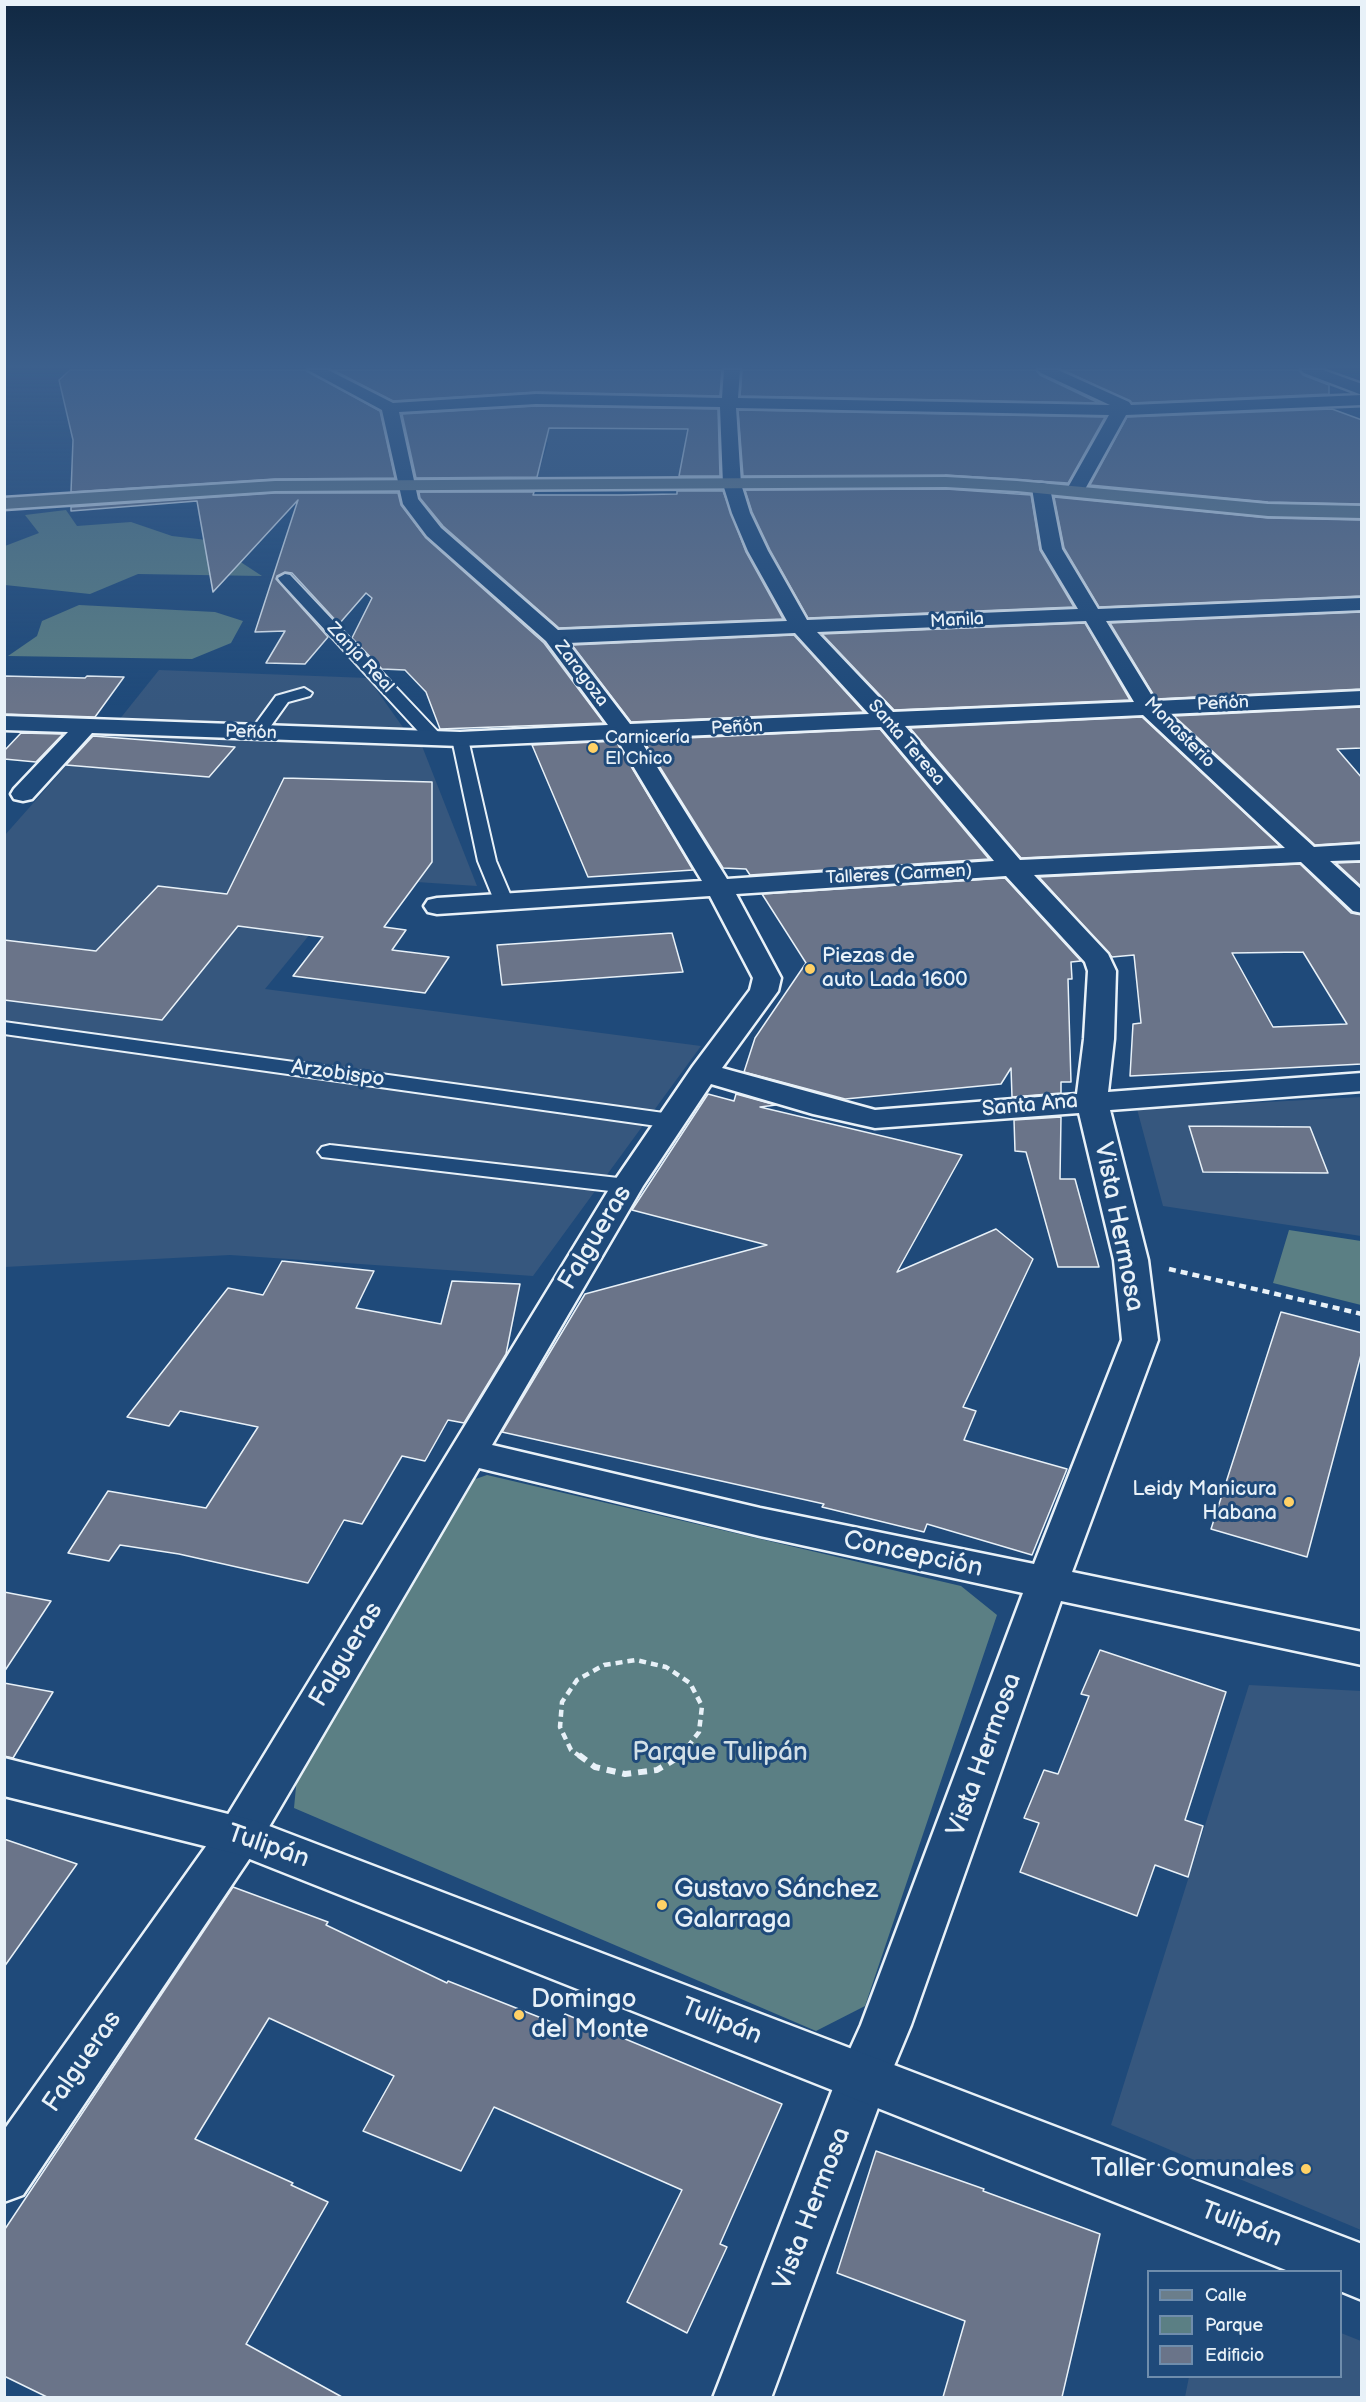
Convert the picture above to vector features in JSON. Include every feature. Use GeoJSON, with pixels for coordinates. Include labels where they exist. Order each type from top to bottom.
{"type":"FeatureCollection","features":[{"type":"Feature","properties":{"kind":"main road"},"geometry":{"type":"LineString","coordinates":[[4,504],[235,487],[406,484],[936,482]]}},
{"type":"Feature","properties":{"kind":"main road"},"geometry":{"type":"LineString","coordinates":[[947,482],[1075,491],[1209,506],[1361,512]]}},
{"type":"Feature","properties":{"kind":"street"},"geometry":{"type":"LineString","coordinates":[[1075,491],[1080,482]]}},
{"type":"Feature","properties":{"kind":"street","name":"Zaragoza"},"geometry":{"type":"LineString","coordinates":[[406,484],[409,501],[434,532],[553,637],[625,733],[718,886],[767,978],[764,992],[704,1072],[671,1121]]}},
{"type":"Feature","properties":{"kind":"street","name":"Santa Teresa"},"geometry":{"type":"LineString","coordinates":[[732,484],[741,513],[758,551],[801,628],[888,720],[1013,868],[1098,960],[1102,971],[1092,1101]]}},
{"type":"Feature","properties":{"kind":"street","name":"Monasterio"},"geometry":{"type":"LineString","coordinates":[[1041,488],[1052,549],[1149,707],[1362,905]]}},
{"type":"Feature","properties":{"kind":"street","name":"Manila"},"geometry":{"type":"LineString","coordinates":[[553,637],[1362,604]]}},
{"type":"Feature","properties":{"kind":"street","name":"Peñón"},"geometry":{"type":"LineString","coordinates":[[4,723],[460,739],[1362,698]]}},
{"type":"Feature","properties":{"kind":"street"},"geometry":{"type":"LineString","coordinates":[[23,794],[85,727]]}},
{"type":"Feature","properties":{"kind":"street","name":"Talleres (Carmen)"},"geometry":{"type":"LineString","coordinates":[[437,906],[1013,868],[1362,852]]}},
{"type":"Feature","properties":{"kind":"street","name":"Santa Ana"},"geometry":{"type":"LineString","coordinates":[[704,1072],[824,1107],[875,1119],[1362,1082]]}},
{"type":"Feature","properties":{"kind":"street","name":"Vista Hermosa"},"geometry":{"type":"LineString","coordinates":[[742,2397],[863,2078],[886,2025],[1047,1583],[1140,1340],[1131,1260],[1092,1101]]}},
{"type":"Feature","properties":{"kind":"street","name":"Falgueras"},"geometry":{"type":"LineString","coordinates":[[4,2176],[240,1835],[627,1186],[671,1121]]}},
{"type":"Feature","properties":{"kind":"street","name":"Concepción"},"geometry":{"type":"LineString","coordinates":[[467,1452],[760,1522],[1362,1649]]}},
{"type":"Feature","properties":{"kind":"street","name":"Tulipán"},"geometry":{"type":"LineString","coordinates":[[4,1777],[240,1835],[1362,2272]]}},
{"type":"Feature","properties":{"kind":"lane","name":"Zanja Real"},"geometry":{"type":"LineString","coordinates":[[285,578],[434,738]]}},
{"type":"Feature","properties":{"kind":"lane"},"geometry":{"type":"LineString","coordinates":[[257,733],[282,699],[304,693]]}},
{"type":"Feature","properties":{"kind":"lane"},"geometry":{"type":"LineString","coordinates":[[460,739],[487,861],[503,901]]}},
{"type":"Feature","properties":{"kind":"lane","name":"Arzobispo"},"geometry":{"type":"LineString","coordinates":[[4,1028],[671,1121]]}},
{"type":"Feature","properties":{"kind":"lane"},"geometry":{"type":"LineString","coordinates":[[330,1152],[627,1186]]}},
{"type":"Feature","properties":{"kind":"path"},"geometry":{"type":"LineString","coordinates":[[1131,1260],[1362,1314]]}},
{"type":"Feature","properties":{"kind":"path"},"geometry":{"type":"LineString","coordinates":[[636,1660],[666,1667],[690,1683],[702,1706],[699,1732],[683,1755],[657,1770],[625,1774],[595,1767],[571,1750],[560,1727],[562,1702],[578,1680],[604,1665],[636,1660]]}},
{"type":"Feature","properties":{"kind":"shaded area"},"geometry":{"type":"Polygon","coordinates":[[[159,670],[368,678],[407,733],[119,720],[159,670]]]}},
{"type":"Feature","properties":{"kind":"shaded area"},"geometry":{"type":"Polygon","coordinates":[[[97,731],[422,746],[477,886],[356,878],[265,989],[701,1046],[533,1276],[230,1255],[5,1267],[5,835],[97,731]]]}},
{"type":"Feature","properties":{"kind":"shaded area"},"geometry":{"type":"Polygon","coordinates":[[[1361,1097],[1361,1236],[1163,1206],[1137,1109],[1361,1097]]]}},
{"type":"Feature","properties":{"kind":"shaded area"},"geometry":{"type":"Polygon","coordinates":[[[1249,1685],[1361,1691],[1361,2230],[1111,2125],[1249,1685]]]}},
{"type":"Feature","properties":{"kind":"shaded area"},"geometry":{"type":"Polygon","coordinates":[[[1342,2333],[1361,2341],[1361,2397],[1185,2397],[1189,2378],[1342,2378],[1342,2333]]]}},
{"type":"Feature","properties":{"kind":"green space"},"geometry":{"type":"Polygon","coordinates":[[[66,510],[77,526],[131,522],[172,536],[207,540],[262,576],[138,574],[90,594],[5,585],[5,546],[39,533],[25,515],[66,510]]]}},
{"type":"Feature","properties":{"kind":"green space"},"geometry":{"type":"Polygon","coordinates":[[[79,605],[215,612],[243,621],[231,643],[192,659],[8,656],[37,636],[42,621],[79,605]]]}},
{"type":"Feature","properties":{"kind":"green space"},"geometry":{"type":"Polygon","coordinates":[[[1289,1230],[1361,1241],[1361,1305],[1273,1283],[1289,1230]]]}},
{"type":"Feature","properties":{"kind":"green space","name":"Parque Tulipán"},"geometry":{"type":"Polygon","coordinates":[[[487,1475],[961,1586],[997,1615],[865,2006],[816,2031],[294,1808],[297,1776],[464,1483],[487,1475]]]}},
{"type":"Feature","properties":{"kind":"building"},"geometry":{"type":"Polygon","coordinates":[[[71,482],[226,482],[71,492],[71,482]]]}},
{"type":"Feature","properties":{"kind":"building"},"geometry":{"type":"Polygon","coordinates":[[[1092,482],[1362,482],[1362,504],[1268,502],[1090,485],[1092,482]]]}},
{"type":"Feature","properties":{"kind":"building"},"geometry":{"type":"Polygon","coordinates":[[[946,489],[1031,495],[1040,550],[1074,607],[808,618],[770,550],[752,512],[745,490],[946,489]]]}},
{"type":"Feature","properties":{"kind":"building"},"geometry":{"type":"Polygon","coordinates":[[[677,491],[723,491],[746,552],[783,619],[559,628],[443,526],[420,498],[419,492],[621,495],[677,494],[677,491]]]}},
{"type":"Feature","properties":{"kind":"building"},"geometry":{"type":"Polygon","coordinates":[[[275,493],[398,493],[401,505],[426,538],[544,643],[604,723],[440,729],[426,692],[405,670],[382,669],[352,638],[372,598],[366,593],[339,624],[292,573],[285,572],[276,579],[328,637],[305,664],[266,663],[285,631],[255,632],[298,500],[213,592],[197,501],[71,511],[71,507],[275,493]]]}},
{"type":"Feature","properties":{"kind":"building"},"geometry":{"type":"Polygon","coordinates":[[[1054,497],[1268,518],[1362,520],[1362,596],[1099,607],[1064,548],[1054,497]]]}},
{"type":"Feature","properties":{"kind":"building"},"geometry":{"type":"Polygon","coordinates":[[[1362,612],[1362,689],[1156,699],[1110,623],[1362,612]]]}},
{"type":"Feature","properties":{"kind":"building"},"geometry":{"type":"Polygon","coordinates":[[[1085,623],[1130,700],[894,710],[822,634],[1085,623]]]}},
{"type":"Feature","properties":{"kind":"building"},"geometry":{"type":"Polygon","coordinates":[[[794,635],[864,712],[631,722],[572,645],[794,635]]]}},
{"type":"Feature","properties":{"kind":"building"},"geometry":{"type":"Polygon","coordinates":[[[4,676],[124,677],[95,717],[4,714],[4,676]]]}},
{"type":"Feature","properties":{"kind":"building"},"geometry":{"type":"Polygon","coordinates":[[[1362,707],[1362,748],[1337,749],[1362,778],[1362,842],[1315,845],[1174,716],[1362,707]]]}},
{"type":"Feature","properties":{"kind":"building"},"geometry":{"type":"Polygon","coordinates":[[[1142,717],[1280,846],[1021,858],[910,728],[1142,717]]]}},
{"type":"Feature","properties":{"kind":"building"},"geometry":{"type":"Polygon","coordinates":[[[880,729],[989,859],[750,875],[746,869],[723,868],[643,740],[880,729]]]}},
{"type":"Feature","properties":{"kind":"building"},"geometry":{"type":"Polygon","coordinates":[[[21,733],[63,734],[36,762],[4,759],[4,751],[21,733]]]}},
{"type":"Feature","properties":{"kind":"building"},"geometry":{"type":"Polygon","coordinates":[[[93,736],[235,747],[209,777],[66,765],[93,736]]]}},
{"type":"Feature","properties":{"kind":"building"},"geometry":{"type":"Polygon","coordinates":[[[616,741],[693,870],[588,877],[532,745],[616,741]]]}},
{"type":"Feature","properties":{"kind":"building"},"geometry":{"type":"Polygon","coordinates":[[[284,778],[432,782],[432,862],[384,927],[406,930],[392,950],[449,957],[425,993],[293,976],[323,937],[238,926],[162,1020],[4,1000],[4,940],[96,951],[158,886],[227,894],[284,778]]]}},
{"type":"Feature","properties":{"kind":"building"},"geometry":{"type":"Polygon","coordinates":[[[1362,862],[1362,887],[1336,863],[1362,862]]]}},
{"type":"Feature","properties":{"kind":"building"},"geometry":{"type":"Polygon","coordinates":[[[1300,864],[1351,913],[1362,915],[1362,1064],[1130,1076],[1133,1024],[1141,1023],[1134,955],[1112,957],[1039,877],[1300,864]],[[1303,952],[1232,953],[1273,1027],[1347,1024],[1303,952]]]}},
{"type":"Feature","properties":{"kind":"building"},"geometry":{"type":"Polygon","coordinates":[[[1005,878],[1081,961],[1071,962],[1072,979],[1068,979],[1071,1082],[1061,1082],[1061,1093],[1012,1097],[1011,1068],[1001,1084],[845,1099],[744,1072],[755,1038],[806,963],[762,894],[1005,878]]]}},
{"type":"Feature","properties":{"kind":"building"},"geometry":{"type":"Polygon","coordinates":[[[672,933],[683,972],[502,985],[497,945],[672,933]]]}},
{"type":"Feature","properties":{"kind":"building"},"geometry":{"type":"Polygon","coordinates":[[[708,1094],[734,1101],[736,1094],[776,1105],[760,1107],[962,1155],[897,1272],[996,1229],[1033,1259],[963,1407],[976,1411],[964,1440],[1067,1469],[1032,1555],[927,1524],[924,1532],[822,1507],[824,1504],[502,1432],[585,1294],[767,1245],[632,1210],[708,1094]]]}},
{"type":"Feature","properties":{"kind":"building"},"geometry":{"type":"Polygon","coordinates":[[[1061,1117],[1060,1179],[1075,1179],[1099,1267],[1058,1267],[1026,1152],[1015,1151],[1014,1120],[1061,1117]]]}},
{"type":"Feature","properties":{"kind":"building"},"geometry":{"type":"Polygon","coordinates":[[[1189,1126],[1310,1127],[1328,1173],[1203,1172],[1189,1126]]]}},
{"type":"Feature","properties":{"kind":"building"},"geometry":{"type":"Polygon","coordinates":[[[282,1261],[374,1271],[356,1308],[441,1324],[452,1281],[520,1284],[506,1354],[464,1423],[448,1420],[425,1461],[402,1456],[362,1524],[344,1520],[308,1583],[179,1554],[120,1545],[109,1561],[68,1553],[108,1491],[206,1508],[258,1427],[180,1411],[169,1426],[127,1417],[228,1288],[263,1295],[282,1261]]]}},
{"type":"Feature","properties":{"kind":"building"},"geometry":{"type":"Polygon","coordinates":[[[1281,1312],[1362,1333],[1362,1351],[1307,1557],[1211,1529],[1281,1312]]]}},
{"type":"Feature","properties":{"kind":"building"},"geometry":{"type":"Polygon","coordinates":[[[4,1592],[51,1601],[4,1672],[4,1592]]]}},
{"type":"Feature","properties":{"kind":"building"},"geometry":{"type":"Polygon","coordinates":[[[1100,1650],[1226,1692],[1185,1820],[1203,1826],[1188,1877],[1155,1865],[1137,1916],[1020,1872],[1039,1823],[1024,1818],[1044,1770],[1058,1774],[1089,1696],[1081,1694],[1100,1650]]]}},
{"type":"Feature","properties":{"kind":"building"},"geometry":{"type":"Polygon","coordinates":[[[4,1683],[53,1692],[13,1758],[4,1756],[4,1683]]]}},
{"type":"Feature","properties":{"kind":"building"},"geometry":{"type":"Polygon","coordinates":[[[4,1839],[77,1864],[4,1967],[4,1839]]]}},
{"type":"Feature","properties":{"kind":"building"},"geometry":{"type":"Polygon","coordinates":[[[233,1887],[328,1922],[326,1925],[447,1983],[448,1981],[559,2025],[565,2014],[782,2104],[720,2244],[727,2247],[687,2333],[627,2302],[682,2190],[494,2107],[461,2171],[363,2131],[394,2076],[269,2018],[195,2139],[293,2183],[291,2185],[328,2202],[246,2344],[342,2397],[47,2397],[4,2376],[5,2229],[233,1887]]]}},
{"type":"Feature","properties":{"kind":"building"},"geometry":{"type":"Polygon","coordinates":[[[876,2151],[984,2189],[983,2191],[1100,2234],[1062,2397],[943,2397],[965,2321],[837,2273],[876,2151]]]}},
{"type":"Feature","properties":{"kind":"place","name":"Carnicería El Chico"},"geometry":{"type":"Point","coordinates":[593,748]}},
{"type":"Feature","properties":{"kind":"place","name":"Piezas de auto Lada 1600"},"geometry":{"type":"Point","coordinates":[810,969]}},
{"type":"Feature","properties":{"kind":"place","name":"Leidy Manicura Habana"},"geometry":{"type":"Point","coordinates":[1289,1502]}},
{"type":"Feature","properties":{"kind":"place","name":"Gustavo Sánchez Galarraga"},"geometry":{"type":"Point","coordinates":[662,1905]}},
{"type":"Feature","properties":{"kind":"place","name":"Domingo del Monte"},"geometry":{"type":"Point","coordinates":[519,2015]}},
{"type":"Feature","properties":{"kind":"place","name":"Taller Comunales"},"geometry":{"type":"Point","coordinates":[1306,2169]}}]}
